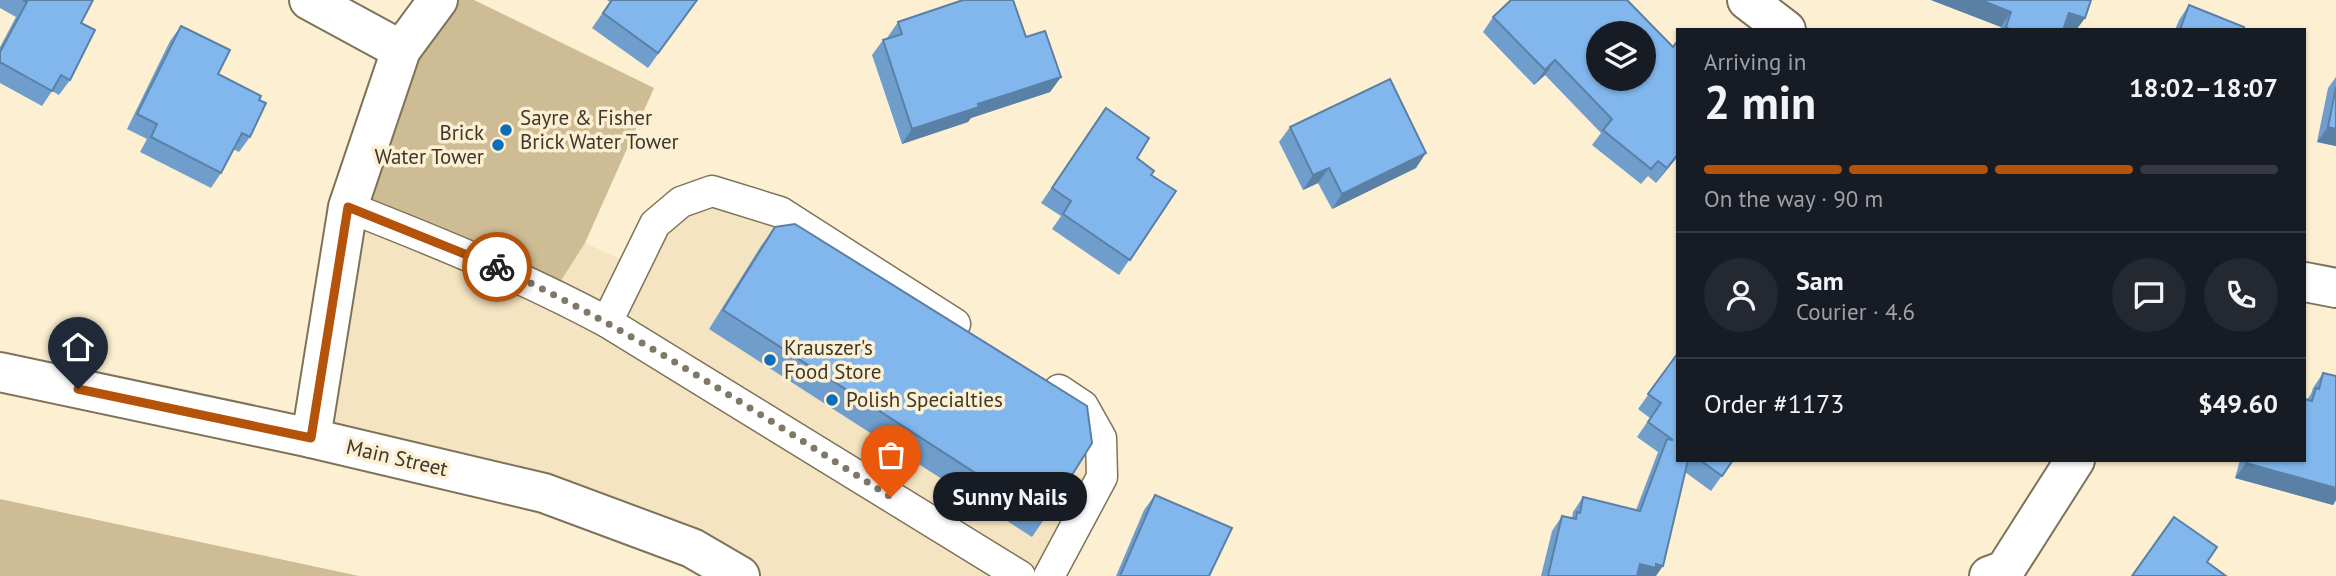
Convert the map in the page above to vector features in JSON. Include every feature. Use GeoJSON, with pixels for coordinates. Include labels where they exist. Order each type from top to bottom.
{"type":"FeatureCollection","features":[{"type":"Feature","properties":{"kind":"street"},"geometry":{"type":"LineString","coordinates":[[309,0],[401,50]]}},
{"type":"Feature","properties":{"kind":"street"},"geometry":{"type":"LineString","coordinates":[[311,438],[348,207],[401,50],[438,0]]}},
{"type":"Feature","properties":{"kind":"street"},"geometry":{"type":"LineString","coordinates":[[1746,0],[1783,28]]}},
{"type":"Feature","properties":{"kind":"street"},"geometry":{"type":"LineString","coordinates":[[2306,282],[2336,288]]}},
{"type":"Feature","properties":{"kind":"street","name":"Main Street"},"geometry":{"type":"LineString","coordinates":[[0,372],[311,438],[544,493],[692,548],[740,576]]}},
{"type":"Feature","properties":{"kind":"street"},"geometry":{"type":"LineString","coordinates":[[1989,576],[2005,570],[2074,462]]}},
{"type":"Feature","properties":{"kind":"lane"},"geometry":{"type":"LineString","coordinates":[[607,321],[655,224],[681,202],[712,191],[780,212],[978,339]]}},
{"type":"Feature","properties":{"kind":"lane"},"geometry":{"type":"LineString","coordinates":[[348,207],[470,255],[553,292],[607,321],[1020,576]]}},
{"type":"Feature","properties":{"kind":"lane"},"geometry":{"type":"LineString","coordinates":[[1036,376],[1083,405],[1101,438],[1102,477],[1049,576]]}},
{"type":"Feature","properties":{"kind":"shaded area"},"geometry":{"type":"Polygon","coordinates":[[[438,0],[474,0],[654,88],[585,243],[553,293],[348,207],[438,0]]]}},
{"type":"Feature","properties":{"kind":"shaded area"},"geometry":{"type":"Polygon","coordinates":[[[681,202],[780,212],[1101,438],[1049,576],[740,576],[311,438],[348,207],[581,248],[585,243],[636,266],[681,202]]]}},
{"type":"Feature","properties":{"kind":"shaded area"},"geometry":{"type":"Polygon","coordinates":[[[0,499],[359,576],[0,576],[0,499]]]}},
{"type":"Feature","properties":{"kind":"building"},"geometry":{"type":"Polygon","coordinates":[[[23,0],[93,0],[81,23],[95,30],[70,80],[61,75],[52,91],[0,62],[0,52],[27,2],[23,0]]]}},
{"type":"Feature","properties":{"kind":"building"},"geometry":{"type":"Polygon","coordinates":[[[612,0],[697,0],[658,53],[603,13],[612,0]]]}},
{"type":"Feature","properties":{"kind":"building"},"geometry":{"type":"Polygon","coordinates":[[[963,0],[1013,0],[1026,37],[1045,31],[1061,77],[912,129],[883,40],[902,34],[898,22],[963,0]]]}},
{"type":"Feature","properties":{"kind":"building"},"geometry":{"type":"Polygon","coordinates":[[[1511,0],[1627,0],[1648,21],[1586,21],[1586,91],[1656,91],[1656,30],[1673,47],[1676,43],[1676,157],[1667,168],[1658,161],[1651,169],[1603,130],[1612,119],[1555,60],[1545,70],[1493,17],[1511,0]]]}},
{"type":"Feature","properties":{"kind":"building"},"geometry":{"type":"Polygon","coordinates":[[[1981,0],[2091,0],[2085,18],[2069,13],[2064,28],[2008,28],[2011,12],[1981,0]]]}},
{"type":"Feature","properties":{"kind":"building"},"geometry":{"type":"Polygon","coordinates":[[[2189,5],[2244,27],[2244,28],[2181,28],[2189,5]]]}},
{"type":"Feature","properties":{"kind":"building"},"geometry":{"type":"Polygon","coordinates":[[[181,26],[230,50],[218,74],[261,96],[259,100],[266,103],[250,137],[242,133],[221,173],[151,137],[157,124],[137,114],[181,26]]]}},
{"type":"Feature","properties":{"kind":"building"},"geometry":{"type":"Polygon","coordinates":[[[1390,79],[1426,153],[1342,194],[1329,168],[1313,175],[1290,127],[1390,79]]]}},
{"type":"Feature","properties":{"kind":"building"},"geometry":{"type":"Polygon","coordinates":[[[2336,87],[2336,129],[2328,127],[2336,87]]]}},
{"type":"Feature","properties":{"kind":"building"},"geometry":{"type":"Polygon","coordinates":[[[1106,108],[1149,138],[1137,158],[1154,171],[1151,175],[1176,191],[1130,260],[1063,214],[1071,201],[1052,188],[1106,108]]]}},
{"type":"Feature","properties":{"kind":"building"},"geometry":{"type":"Polygon","coordinates":[[[795,224],[1087,406],[1092,443],[1045,518],[723,310],[775,227],[795,224]]]}},
{"type":"Feature","properties":{"kind":"building"},"geometry":{"type":"Polygon","coordinates":[[[1676,356],[1676,462],[1688,462],[1663,566],[1656,564],[1656,568],[1640,564],[1637,576],[1548,576],[1562,516],[1576,519],[1583,497],[1640,511],[1667,439],[1673,440],[1648,422],[1661,403],[1648,394],[1676,356]]]}},
{"type":"Feature","properties":{"kind":"building"},"geometry":{"type":"Polygon","coordinates":[[[2323,373],[2336,376],[2336,488],[2246,463],[2306,462],[2306,399],[2312,401],[2316,388],[2319,389],[2323,373]]]}},
{"type":"Feature","properties":{"kind":"building"},"geometry":{"type":"Polygon","coordinates":[[[1703,462],[1732,462],[1722,476],[1703,462]]]}},
{"type":"Feature","properties":{"kind":"building"},"geometry":{"type":"Polygon","coordinates":[[[1155,495],[1232,528],[1209,576],[1120,576],[1155,495]]]}},
{"type":"Feature","properties":{"kind":"building"},"geometry":{"type":"Polygon","coordinates":[[[2174,517],[2217,547],[2207,562],[2226,576],[2132,576],[2174,517]]]}},
{"type":"Feature","properties":{"kind":"way so far"},"geometry":{"type":"LineString","coordinates":[[497,267],[553,292],[607,321],[891,497]]}},
{"type":"Feature","properties":{"kind":"place","name":"Sayre & Fisher Brick Water Tower"},"geometry":{"type":"Point","coordinates":[506,130]}},
{"type":"Feature","properties":{"kind":"place","name":"Brick Water Tower"},"geometry":{"type":"Point","coordinates":[498,145]}},
{"type":"Feature","properties":{"kind":"place","name":"Krauszer's Food Store"},"geometry":{"type":"Point","coordinates":[770,360]}},
{"type":"Feature","properties":{"kind":"place","name":"Polish Specialties"},"geometry":{"type":"Point","coordinates":[832,400]}},
{"type":"Feature","properties":{"kind":"place","name":"Sunny Nails"},"geometry":{"type":"Point","coordinates":[891,497]}},
{"type":"Feature","properties":{"kind":"route"},"geometry":{"type":"LineString","coordinates":[[78,389],[311,438],[348,207],[497,267]]}}]}
